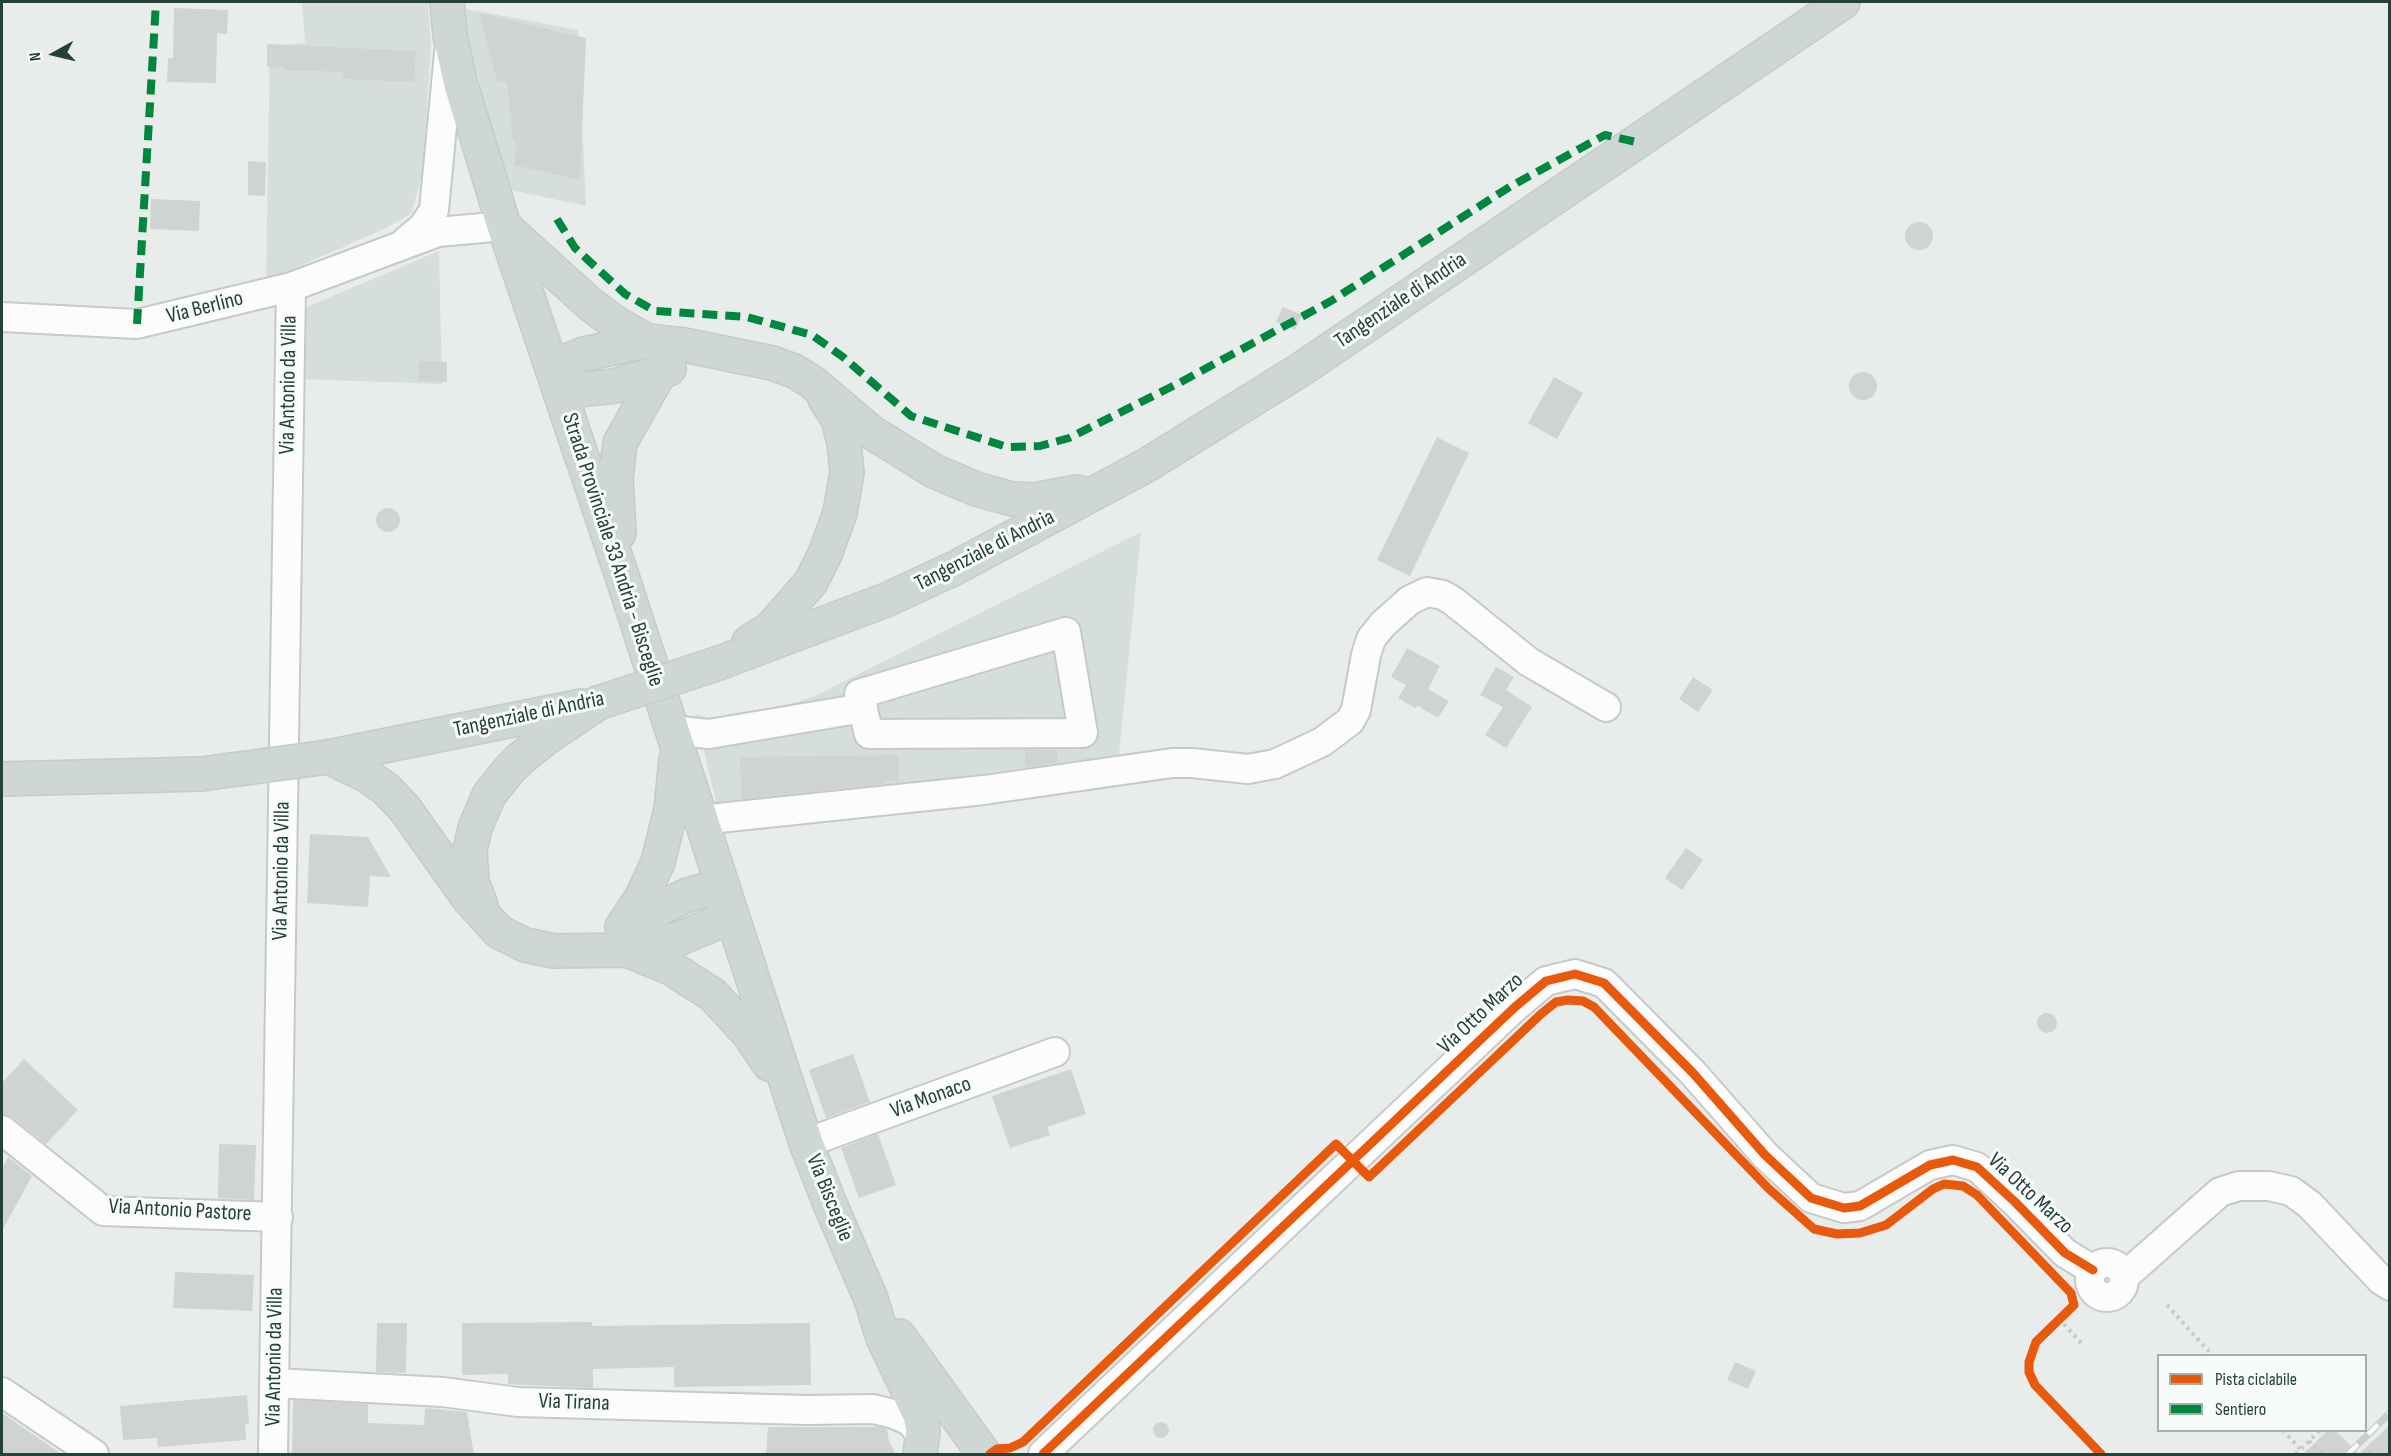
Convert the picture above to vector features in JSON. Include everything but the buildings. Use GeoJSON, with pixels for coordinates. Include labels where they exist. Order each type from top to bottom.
{"type":"FeatureCollection","features":[{"type":"Feature","properties":{"kind":"main road","name":"Strada Provinciale 33 Andria - Bisceglie"},"geometry":{"type":"LineString","coordinates":[[447,2],[450,36],[474,133],[622,576],[790,1096]]}},
{"type":"Feature","properties":{"kind":"main road","name":"Tangenziale di Andria"},"geometry":{"type":"LineString","coordinates":[[2,780],[136,778],[201,774],[328,757],[598,703],[719,663],[886,600],[956,568],[1147,465],[1310,363],[1843,2]]}},
{"type":"Feature","properties":{"kind":"main road"},"geometry":{"type":"LineString","coordinates":[[504,226],[590,304],[614,322],[647,341]]}},
{"type":"Feature","properties":{"kind":"main road"},"geometry":{"type":"LineString","coordinates":[[556,379],[584,354],[647,341],[684,345],[772,363],[794,371],[812,382],[838,419],[844,443],[847,472],[845,493],[832,536],[811,582],[770,629],[719,663]]}},
{"type":"Feature","properties":{"kind":"main road"},"geometry":{"type":"LineString","coordinates":[[556,379],[615,386],[723,354]]}},
{"type":"Feature","properties":{"kind":"main road"},"geometry":{"type":"LineString","coordinates":[[622,576],[616,478],[617,458],[628,427],[660,372]]}},
{"type":"Feature","properties":{"kind":"main road"},"geometry":{"type":"LineString","coordinates":[[819,390],[871,432],[934,471],[976,489],[1012,499],[1034,500],[1080,491],[1147,465]]}},
{"type":"Feature","properties":{"kind":"main road"},"geometry":{"type":"LineString","coordinates":[[488,920],[472,882],[470,850],[489,795],[509,770],[546,738],[598,703]]}},
{"type":"Feature","properties":{"kind":"main road"},"geometry":{"type":"LineString","coordinates":[[624,938],[665,840],[674,740]]}},
{"type":"Feature","properties":{"kind":"main road"},"geometry":{"type":"LineString","coordinates":[[328,757],[366,775],[386,789],[405,809],[455,882],[499,932],[512,940],[536,949],[554,951],[591,949],[624,938],[685,896],[701,891],[727,904]]}},
{"type":"Feature","properties":{"kind":"main road"},"geometry":{"type":"LineString","coordinates":[[624,938],[713,995],[748,1033],[790,1096]]}},
{"type":"Feature","properties":{"kind":"main road","name":"Via Bisceglie"},"geometry":{"type":"LineString","coordinates":[[790,1096],[830,1204],[871,1299],[883,1338],[920,1415],[925,1451]]}},
{"type":"Feature","properties":{"kind":"main road","name":"Via Bisceglie"},"geometry":{"type":"LineString","coordinates":[[871,1299],[906,1344],[983,1455]]}},
{"type":"Feature","properties":{"kind":"main road"},"geometry":{"type":"LineString","coordinates":[[925,1451],[955,1442],[983,1455]]}},
{"type":"Feature","properties":{"kind":"street","name":"Via Berlino"},"geometry":{"type":"LineString","coordinates":[[401,245],[423,226],[434,210],[450,36]]}},
{"type":"Feature","properties":{"kind":"street","name":"Via Berlino"},"geometry":{"type":"LineString","coordinates":[[2,317],[137,324],[291,287],[438,232],[504,226]]}},
{"type":"Feature","properties":{"kind":"street","name":"Via Antonio da Villa"},"geometry":{"type":"LineString","coordinates":[[273,1455],[291,287]]}},
{"type":"Feature","properties":{"kind":"street"},"geometry":{"type":"LineString","coordinates":[[700,820],[984,790],[1172,763],[1248,769],[1275,764],[1322,742],[1350,721],[1356,710],[1371,639],[1383,624],[1410,600],[1426,592],[1443,595],[1453,601],[1529,662],[1606,707]]}},
{"type":"Feature","properties":{"kind":"street"},"geometry":{"type":"LineString","coordinates":[[1066,632],[1083,733],[869,734],[863,708],[859,694],[1066,632]]}},
{"type":"Feature","properties":{"kind":"street"},"geometry":{"type":"LineString","coordinates":[[674,740],[863,708]]}},
{"type":"Feature","properties":{"kind":"street","name":"Via Otto Marzo"},"geometry":{"type":"LineString","coordinates":[[1043,1455],[1515,1007],[1546,981],[1575,974],[1604,983],[1693,1073],[1765,1155],[1811,1198],[1844,1208],[1860,1206],[1930,1165],[1953,1160],[1977,1167],[2065,1253],[2093,1270],[2091,1285],[2097,1293],[2106,1297],[2121,1291],[2124,1276],[2220,1192],[2239,1186],[2269,1185],[2291,1191],[2310,1205],[2382,1281],[2390,1286]]}},
{"type":"Feature","properties":{"kind":"street","name":"Via Monaco"},"geometry":{"type":"LineString","coordinates":[[806,1143],[1055,1052]]}},
{"type":"Feature","properties":{"kind":"street","name":"Via Antonio Pastore"},"geometry":{"type":"LineString","coordinates":[[2,1130],[103,1211],[278,1217]]}},
{"type":"Feature","properties":{"kind":"street"},"geometry":{"type":"LineString","coordinates":[[873,1409],[890,1397],[894,1380],[883,1338]]}},
{"type":"Feature","properties":{"kind":"street","name":"Via Tirana"},"geometry":{"type":"LineString","coordinates":[[275,1383],[443,1392],[518,1402],[806,1410],[873,1409],[893,1413],[910,1421],[918,1431],[925,1451]]}},
{"type":"Feature","properties":{"kind":"street"},"geometry":{"type":"LineString","coordinates":[[2,1392],[94,1455]]}},
{"type":"Feature","properties":{"kind":"path"},"geometry":{"type":"LineString","coordinates":[[2167,1305],[2211,1354]]}},
{"type":"Feature","properties":{"kind":"path"},"geometry":{"type":"LineString","coordinates":[[2052,1327],[2067,1312]]}},
{"type":"Feature","properties":{"kind":"path"},"geometry":{"type":"LineString","coordinates":[[2064,1324],[2082,1344]]}},
{"type":"Feature","properties":{"kind":"path"},"geometry":{"type":"LineString","coordinates":[[2284,1432],[2301,1450]]}},
{"type":"Feature","properties":{"kind":"path"},"geometry":{"type":"LineString","coordinates":[[2296,1455],[2319,1432]]}},
{"type":"Feature","properties":{"kind":"path"},"geometry":{"type":"LineString","coordinates":[[2309,1442],[2322,1455]]}},
{"type":"Feature","properties":{"kind":"shaded area"},"geometry":{"type":"Polygon","coordinates":[[[302,2],[428,2],[431,45],[423,173],[411,214],[386,228],[266,281],[270,46],[305,43],[302,2]]]}},
{"type":"Feature","properties":{"kind":"shaded area"},"geometry":{"type":"Polygon","coordinates":[[[461,8],[578,30],[586,206],[506,189],[461,8]]]}},
{"type":"Feature","properties":{"kind":"shaded area"},"geometry":{"type":"Polygon","coordinates":[[[439,251],[442,384],[299,379],[304,308],[439,251]]]}},
{"type":"Feature","properties":{"kind":"shaded area"},"geometry":{"type":"Polygon","coordinates":[[[1141,532],[1119,755],[718,810],[695,714],[727,723],[813,697],[1141,532]]]}},
{"type":"Feature","properties":{"kind":"railway"},"geometry":{"type":"LineString","coordinates":[[2348,1454],[2390,1413]]}},
{"type":"Feature","properties":{"kind":"marked path"},"geometry":{"type":"LineString","coordinates":[[137,324],[156,2]]}},
{"type":"Feature","properties":{"kind":"marked path"},"geometry":{"type":"LineString","coordinates":[[557,219],[575,248],[625,294],[655,311],[747,317],[812,335],[843,357],[911,416],[1007,447],[1040,446],[1069,438],[1179,383],[1331,301],[1511,186],[1605,135],[1636,142]]}},
{"type":"Feature","properties":{"kind":"cycle path"},"geometry":{"type":"LineString","coordinates":[[1043,1454],[1515,1007],[1546,981],[1575,974],[1604,983],[1693,1073],[1765,1155],[1811,1198],[1844,1208],[1860,1206],[1930,1165],[1953,1160],[1977,1167],[2065,1253],[2093,1270]]}},
{"type":"Feature","properties":{"kind":"cycle path"},"geometry":{"type":"LineString","coordinates":[[990,1454],[997,1449],[1010,1448],[1023,1442],[1336,1144],[1369,1177],[1541,1014],[1556,1002],[1568,1000],[1583,1001],[1594,1007],[1768,1188],[1814,1229],[1837,1234],[1860,1233],[1886,1225],[1933,1189],[1944,1184],[1963,1186],[1977,1195],[2071,1293],[2074,1305],[2036,1342],[2029,1362],[2029,1372],[2035,1385],[2101,1454]]}}]}
